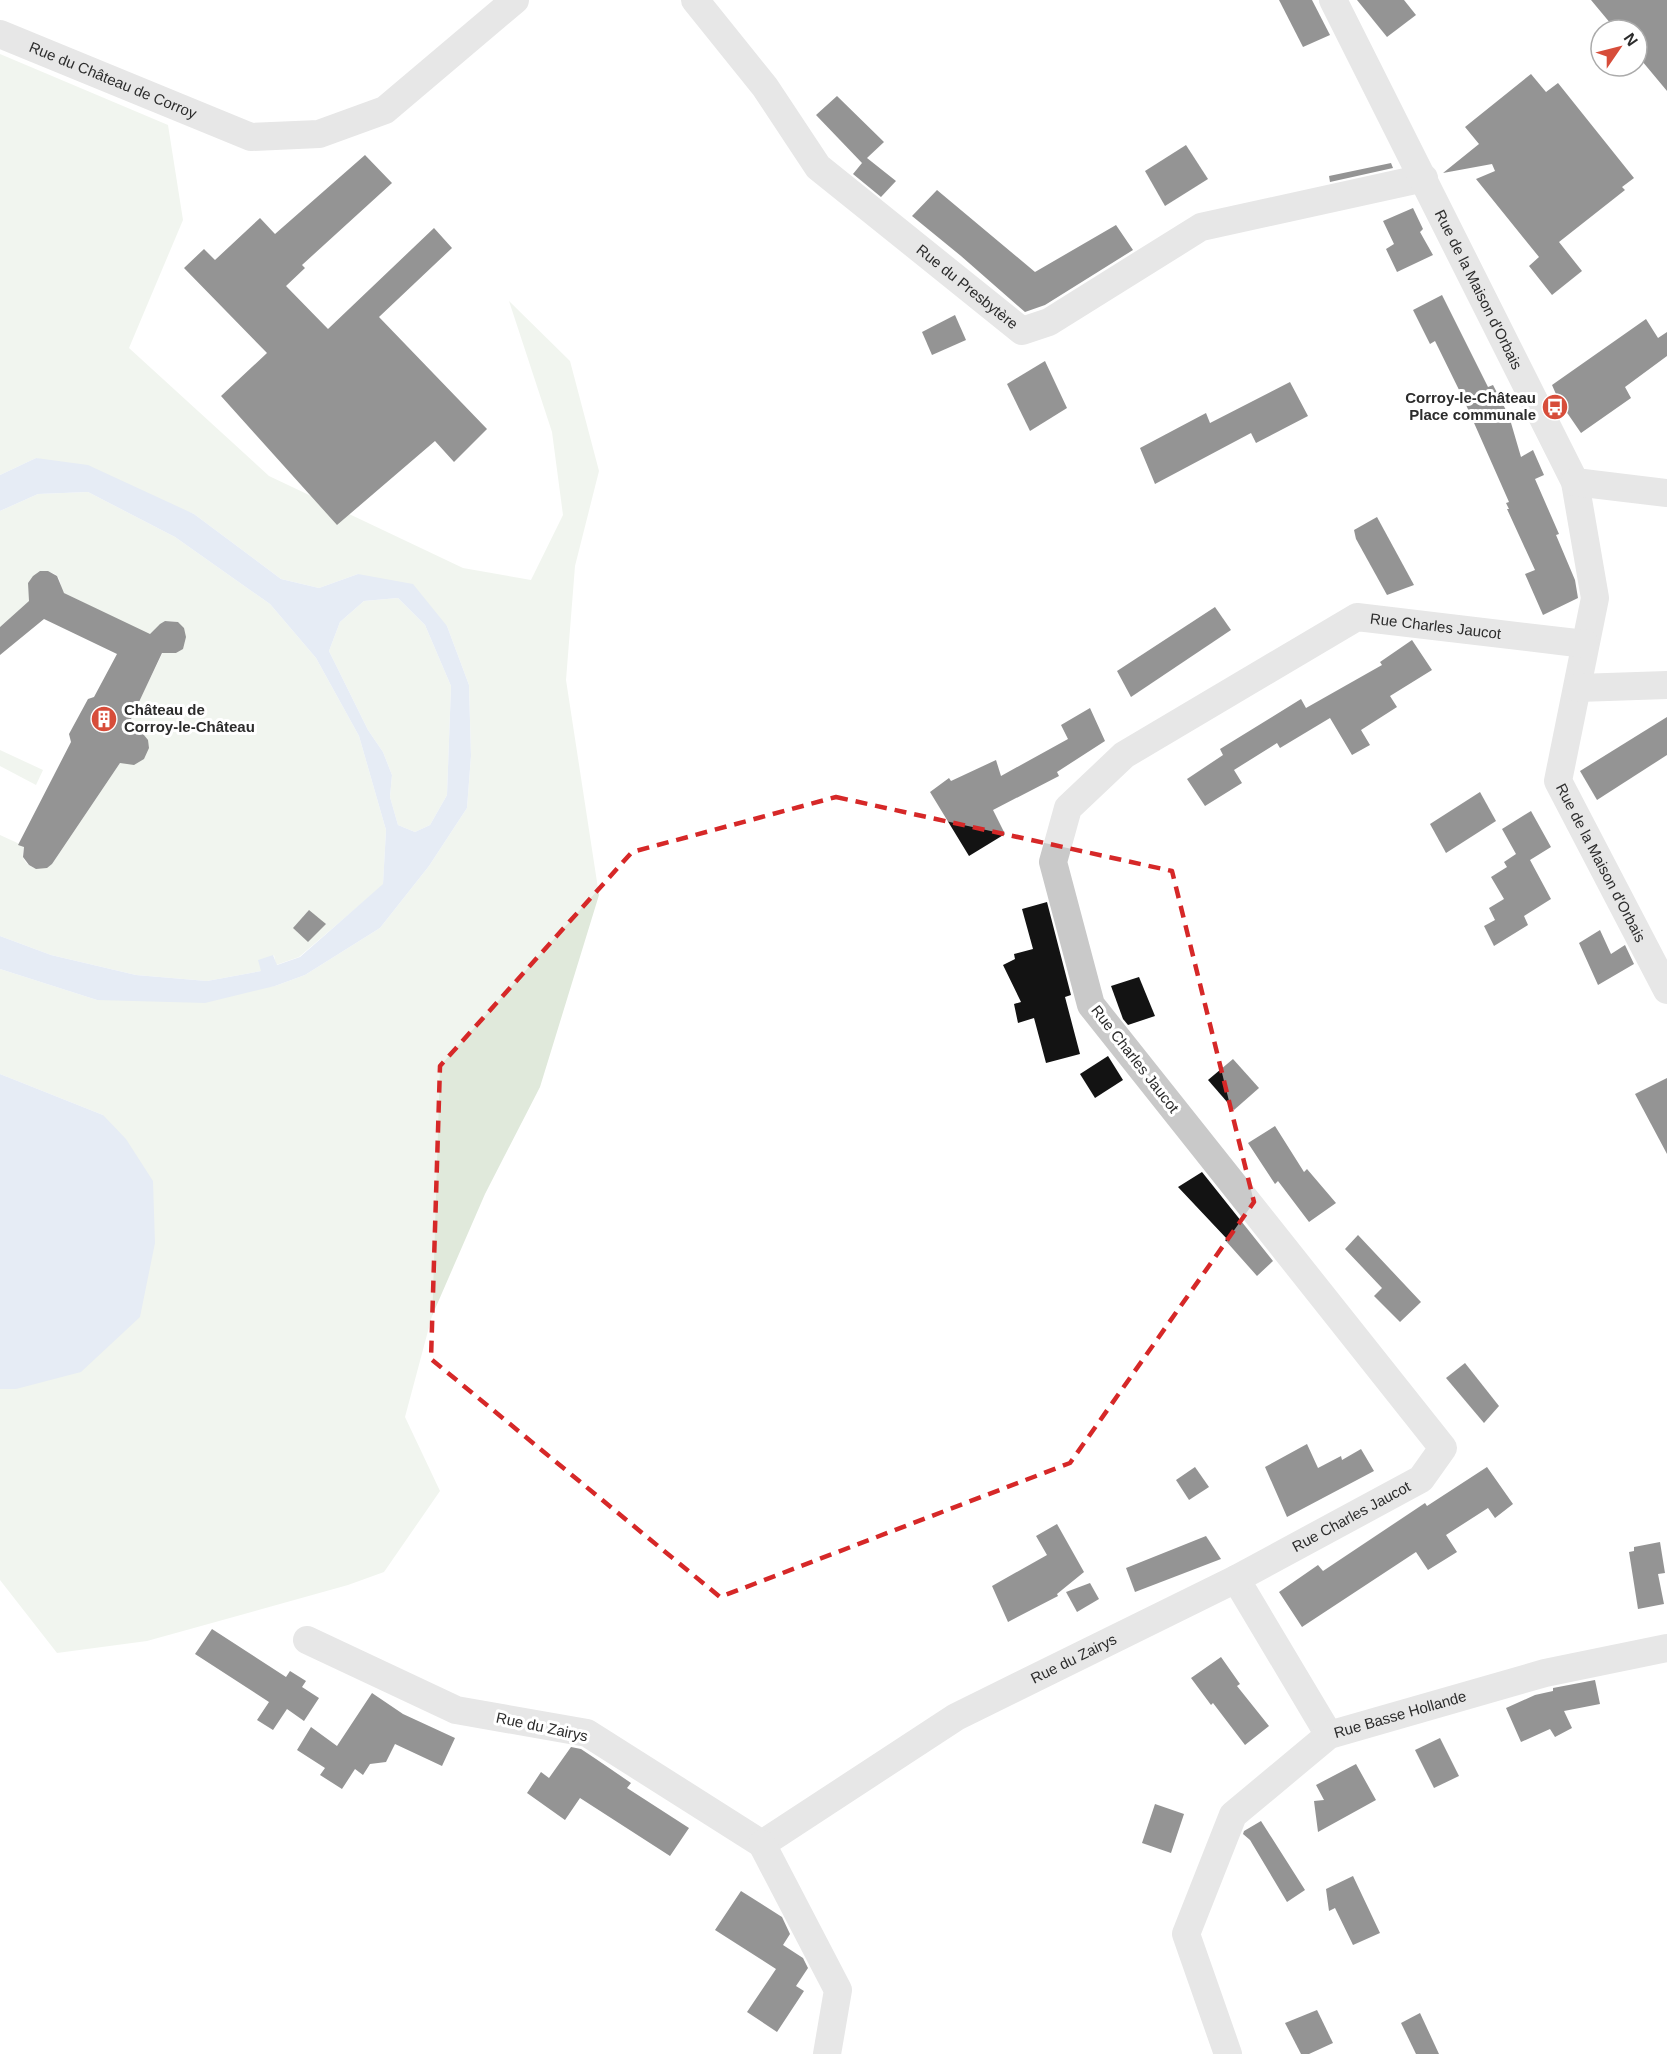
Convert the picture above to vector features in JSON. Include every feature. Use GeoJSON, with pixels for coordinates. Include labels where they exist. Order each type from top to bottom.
{"type":"FeatureCollection","features":[{"type":"Feature","properties":{"kind":"street","name":"Rue du Château de Corroy"},"geometry":{"type":"LineString","coordinates":[[0,34],[251,137],[319,134],[385,110],[515,0]]}},
{"type":"Feature","properties":{"kind":"street","name":"Rue du Presbytère"},"geometry":{"type":"LineString","coordinates":[[695,0],[765,87],[819,167],[1022,332],[1049,322],[1201,227],[1424,178]]}},
{"type":"Feature","properties":{"kind":"street","name":"Rue de la Maison d'Orbais"},"geometry":{"type":"LineString","coordinates":[[1333,0],[1575,482],[1595,598],[1558,781],[1667,990]]}},
{"type":"Feature","properties":{"kind":"street"},"geometry":{"type":"LineString","coordinates":[[1575,482],[1667,493]]}},
{"type":"Feature","properties":{"kind":"street","name":"Rue Charles Jaucot"},"geometry":{"type":"LineString","coordinates":[[1236,1579],[1421,1479],[1443,1448],[1091,1005],[1053,862],[1068,808],[1124,755],[1357,617],[1584,644]]}},
{"type":"Feature","properties":{"kind":"street"},"geometry":{"type":"LineString","coordinates":[[1578,688],[1667,685]]}},
{"type":"Feature","properties":{"kind":"street"},"geometry":{"type":"LineString","coordinates":[[1236,1579],[1329,1735]]}},
{"type":"Feature","properties":{"kind":"street","name":"Rue du Zairys"},"geometry":{"type":"LineString","coordinates":[[307,1640],[456,1710],[587,1733],[762,1844],[956,1717],[1236,1579]]}},
{"type":"Feature","properties":{"kind":"street","name":"Rue Basse Hollande"},"geometry":{"type":"LineString","coordinates":[[1228,2054],[1186,1934],[1233,1815],[1329,1735],[1545,1673],[1667,1648]]}},
{"type":"Feature","properties":{"kind":"street"},"geometry":{"type":"LineString","coordinates":[[762,1844],[838,1990],[826,2054]]}},
{"type":"Feature","properties":{"kind":"highlighted area"},"geometry":{"type":"Polygon","coordinates":[[[836,797],[1172,871],[1254,1202],[1070,1463],[720,1597],[431,1359],[440,1066],[632,852],[836,797]]]}},
{"type":"Feature","properties":{"kind":"shaded area"},"geometry":{"type":"Polygon","coordinates":[[[0,54],[168,125],[183,220],[129,348],[269,476],[463,568],[531,580],[563,515],[552,432],[509,301],[570,361],[599,471],[575,566],[566,680],[599,895],[540,1087],[485,1194],[432,1316],[405,1417],[440,1491],[384,1572],[348,1585],[147,1641],[57,1653],[0,1580],[0,1389],[16,1389],[103,1115],[0,1074],[0,969],[97,1000],[275,986],[305,975],[380,928],[429,866],[467,808],[471,756],[469,685],[447,626],[358,574],[319,588],[281,579],[194,514],[36,458],[0,475],[0,54]]]}},
{"type":"Feature","properties":{"kind":"shaded area"},"geometry":{"type":"Polygon","coordinates":[[[88,492],[175,537],[270,604],[316,658],[359,736],[386,830],[383,885],[299,957],[276,965],[274,955],[261,971],[207,981],[136,975],[51,955],[0,936],[0,835],[24,846],[23,857],[28,865],[40,868],[52,864],[120,763],[149,748],[147,739],[129,722],[163,652],[176,653],[183,646],[185,639],[178,622],[165,621],[155,629],[153,637],[60,591],[59,578],[50,572],[33,577],[28,583],[33,598],[0,627],[0,511],[38,494],[88,492]]]}},
{"type":"Feature","properties":{"kind":"shaded area"},"geometry":{"type":"Polygon","coordinates":[[[398,598],[425,625],[451,686],[447,795],[430,825],[415,832],[398,825],[390,797],[392,775],[383,752],[368,730],[329,651],[340,622],[364,601],[398,598]]]}},
{"type":"Feature","properties":{"kind":"shaded area"},"geometry":{"type":"Polygon","coordinates":[[[0,750],[43,770],[36,785],[0,766],[0,750]]]}},
{"type":"Feature","properties":{"kind":"water"},"geometry":{"type":"Polygon","coordinates":[[[36,458],[88,465],[194,514],[281,579],[319,588],[358,574],[413,584],[447,626],[469,685],[471,756],[467,808],[429,866],[380,928],[305,975],[275,986],[205,1003],[97,1000],[0,969],[0,936],[51,955],[136,975],[207,981],[261,971],[258,960],[273,955],[277,965],[300,957],[383,884],[386,830],[359,736],[316,658],[270,604],[175,537],[88,492],[38,494],[0,511],[0,475],[36,458]],[[398,598],[364,601],[340,622],[329,651],[368,730],[383,752],[392,775],[390,797],[398,825],[415,832],[430,825],[447,795],[451,686],[425,625],[398,598]]]}},
{"type":"Feature","properties":{"kind":"water"},"geometry":{"type":"Polygon","coordinates":[[[0,1074],[103,1115],[126,1139],[153,1181],[155,1243],[140,1317],[81,1372],[16,1389],[0,1389],[0,1074]]]}},
{"type":"Feature","properties":{"kind":"building"},"geometry":{"type":"Polygon","coordinates":[[[1279,0],[1312,0],[1330,35],[1303,47],[1279,0]]]}},
{"type":"Feature","properties":{"kind":"building"},"geometry":{"type":"Polygon","coordinates":[[[1357,0],[1404,0],[1416,15],[1387,37],[1357,0]]]}},
{"type":"Feature","properties":{"kind":"building"},"geometry":{"type":"Polygon","coordinates":[[[1591,0],[1667,0],[1667,91],[1649,69],[1649,18],[1606,18],[1591,0]]]}},
{"type":"Feature","properties":{"kind":"building"},"geometry":{"type":"Polygon","coordinates":[[[1531,74],[1546,92],[1558,83],[1634,178],[1622,187],[1625,190],[1559,242],[1582,271],[1552,295],[1529,266],[1539,257],[1476,179],[1495,171],[1492,164],[1443,173],[1479,144],[1465,127],[1531,74]]]}},
{"type":"Feature","properties":{"kind":"building"},"geometry":{"type":"Polygon","coordinates":[[[837,96],[884,142],[867,158],[896,181],[881,197],[853,174],[862,163],[816,115],[837,96]]]}},
{"type":"Feature","properties":{"kind":"building"},"geometry":{"type":"Polygon","coordinates":[[[1186,145],[1208,179],[1165,206],[1145,171],[1186,145]]]}},
{"type":"Feature","properties":{"kind":"building"},"geometry":{"type":"Polygon","coordinates":[[[365,155],[392,183],[302,265],[305,268],[286,286],[328,329],[434,228],[452,248],[379,317],[487,429],[454,462],[435,441],[337,525],[221,396],[267,353],[184,268],[204,249],[215,260],[260,218],[275,234],[365,155]]]}},
{"type":"Feature","properties":{"kind":"building"},"geometry":{"type":"Polygon","coordinates":[[[1391,163],[1393,168],[1330,182],[1329,176],[1391,163]]]}},
{"type":"Feature","properties":{"kind":"building"},"geometry":{"type":"Polygon","coordinates":[[[937,190],[1035,272],[1116,225],[1133,250],[1045,305],[1025,312],[912,216],[937,190]]]}},
{"type":"Feature","properties":{"kind":"building"},"geometry":{"type":"Polygon","coordinates":[[[1413,208],[1423,229],[1420,232],[1433,255],[1397,272],[1386,249],[1394,244],[1383,221],[1413,208]]]}},
{"type":"Feature","properties":{"kind":"building"},"geometry":{"type":"Polygon","coordinates":[[[1442,295],[1488,387],[1493,385],[1509,416],[1521,457],[1533,450],[1544,475],[1535,479],[1559,534],[1556,535],[1575,580],[1578,598],[1543,615],[1525,574],[1535,570],[1507,509],[1509,509],[1506,503],[1509,502],[1435,341],[1430,344],[1413,310],[1442,295]]]}},
{"type":"Feature","properties":{"kind":"building"},"geometry":{"type":"Polygon","coordinates":[[[955,315],[966,340],[932,355],[922,332],[955,315]]]}},
{"type":"Feature","properties":{"kind":"building"},"geometry":{"type":"Polygon","coordinates":[[[1646,319],[1658,338],[1667,332],[1667,356],[1625,387],[1631,398],[1581,433],[1559,401],[1552,385],[1646,319]]]}},
{"type":"Feature","properties":{"kind":"building"},"geometry":{"type":"Polygon","coordinates":[[[1045,361],[1067,408],[1030,431],[1007,384],[1045,361]]]}},
{"type":"Feature","properties":{"kind":"building"},"geometry":{"type":"Polygon","coordinates":[[[1290,382],[1308,416],[1256,443],[1251,433],[1155,484],[1140,448],[1206,413],[1210,423],[1290,382]]]}},
{"type":"Feature","properties":{"kind":"building"},"geometry":{"type":"Polygon","coordinates":[[[1377,517],[1414,585],[1387,595],[1356,539],[1354,530],[1377,517]]]}},
{"type":"Feature","properties":{"kind":"building","name":"Château de Corroy-le-Château"},"geometry":{"type":"Polygon","coordinates":[[[40,571],[48,571],[57,576],[64,593],[150,634],[165,621],[178,622],[184,628],[186,637],[183,649],[176,653],[162,653],[131,719],[148,740],[149,748],[144,759],[134,765],[120,763],[52,864],[47,868],[36,869],[29,865],[23,857],[24,847],[18,845],[71,742],[69,734],[88,699],[94,697],[117,654],[44,619],[0,655],[0,627],[29,601],[28,583],[40,571]]]}},
{"type":"Feature","properties":{"kind":"building"},"geometry":{"type":"Polygon","coordinates":[[[1215,607],[1231,630],[1131,697],[1117,671],[1215,607]]]}},
{"type":"Feature","properties":{"kind":"building"},"geometry":{"type":"Polygon","coordinates":[[[1412,640],[1432,670],[1390,696],[1397,707],[1361,730],[1370,745],[1352,755],[1330,718],[1280,748],[1277,743],[1234,770],[1242,783],[1205,806],[1187,779],[1223,755],[1220,749],[1301,699],[1306,708],[1382,665],[1380,662],[1412,640]]]}},
{"type":"Feature","properties":{"kind":"building"},"geometry":{"type":"Polygon","coordinates":[[[1090,708],[1105,741],[1057,772],[1059,776],[993,810],[1005,834],[969,856],[930,792],[949,778],[951,781],[996,760],[1001,776],[1068,739],[1061,725],[1090,708]]]}},
{"type":"Feature","properties":{"kind":"building"},"geometry":{"type":"Polygon","coordinates":[[[1667,717],[1667,755],[1597,800],[1580,771],[1667,717]]]}},
{"type":"Feature","properties":{"kind":"building"},"geometry":{"type":"Polygon","coordinates":[[[1480,792],[1496,821],[1446,853],[1430,824],[1480,792]]]}},
{"type":"Feature","properties":{"kind":"building"},"geometry":{"type":"Polygon","coordinates":[[[1531,811],[1551,847],[1530,860],[1551,899],[1524,916],[1528,925],[1494,946],[1484,926],[1495,920],[1489,908],[1504,899],[1491,877],[1507,867],[1504,862],[1516,854],[1502,829],[1531,811]]]}},
{"type":"Feature","properties":{"kind":"building"},"geometry":{"type":"Polygon","coordinates":[[[1047,902],[1071,995],[1065,997],[1080,1054],[1046,1063],[1034,1018],[1018,1023],[1014,1004],[1021,1002],[1003,965],[1015,959],[1014,954],[1033,949],[1022,909],[1047,902]]]}},
{"type":"Feature","properties":{"kind":"building"},"geometry":{"type":"Polygon","coordinates":[[[309,910],[326,924],[308,942],[293,928],[309,910]]]}},
{"type":"Feature","properties":{"kind":"building"},"geometry":{"type":"Polygon","coordinates":[[[1600,930],[1611,954],[1625,945],[1634,964],[1598,985],[1579,943],[1600,930]]]}},
{"type":"Feature","properties":{"kind":"building"},"geometry":{"type":"Polygon","coordinates":[[[1139,977],[1155,1016],[1128,1025],[1123,1019],[1111,986],[1139,977]]]}},
{"type":"Feature","properties":{"kind":"building"},"geometry":{"type":"Polygon","coordinates":[[[1108,1056],[1123,1080],[1095,1098],[1080,1074],[1108,1056]]]}},
{"type":"Feature","properties":{"kind":"building"},"geometry":{"type":"Polygon","coordinates":[[[1233,1059],[1259,1088],[1234,1110],[1208,1080],[1233,1059]]]}},
{"type":"Feature","properties":{"kind":"building"},"geometry":{"type":"Polygon","coordinates":[[[1667,1078],[1667,1154],[1635,1094],[1667,1078]]]}},
{"type":"Feature","properties":{"kind":"building"},"geometry":{"type":"Polygon","coordinates":[[[1275,1126],[1304,1172],[1307,1169],[1336,1203],[1309,1222],[1278,1181],[1275,1184],[1248,1143],[1275,1126]]]}},
{"type":"Feature","properties":{"kind":"building"},"geometry":{"type":"Polygon","coordinates":[[[1202,1172],[1273,1261],[1257,1276],[1225,1240],[1227,1239],[1178,1187],[1202,1172]]]}},
{"type":"Feature","properties":{"kind":"building"},"geometry":{"type":"Polygon","coordinates":[[[1358,1235],[1421,1302],[1400,1322],[1374,1296],[1382,1288],[1345,1249],[1358,1235]]]}},
{"type":"Feature","properties":{"kind":"building"},"geometry":{"type":"Polygon","coordinates":[[[1465,1363],[1499,1406],[1484,1423],[1446,1378],[1465,1363]]]}},
{"type":"Feature","properties":{"kind":"building"},"geometry":{"type":"Polygon","coordinates":[[[1307,1444],[1318,1468],[1341,1456],[1342,1460],[1361,1449],[1374,1471],[1287,1517],[1265,1467],[1307,1444]]]}},
{"type":"Feature","properties":{"kind":"building"},"geometry":{"type":"Polygon","coordinates":[[[1195,1467],[1209,1487],[1189,1500],[1176,1480],[1195,1467]]]}},
{"type":"Feature","properties":{"kind":"building"},"geometry":{"type":"Polygon","coordinates":[[[1487,1467],[1513,1504],[1495,1518],[1488,1508],[1446,1535],[1457,1552],[1428,1570],[1416,1552],[1302,1627],[1279,1592],[1318,1565],[1323,1571],[1425,1503],[1427,1506],[1487,1467]]]}},
{"type":"Feature","properties":{"kind":"building"},"geometry":{"type":"Polygon","coordinates":[[[1057,1524],[1084,1572],[1057,1594],[1058,1596],[1008,1622],[992,1586],[1047,1555],[1036,1536],[1057,1524]]]}},
{"type":"Feature","properties":{"kind":"building"},"geometry":{"type":"Polygon","coordinates":[[[1206,1536],[1221,1559],[1135,1592],[1126,1568],[1206,1536]]]}},
{"type":"Feature","properties":{"kind":"building"},"geometry":{"type":"Polygon","coordinates":[[[1660,1542],[1665,1573],[1658,1574],[1664,1604],[1638,1609],[1629,1552],[1634,1551],[1634,1547],[1660,1542]]]}},
{"type":"Feature","properties":{"kind":"building"},"geometry":{"type":"Polygon","coordinates":[[[1090,1583],[1099,1599],[1077,1612],[1066,1592],[1090,1583]]]}},
{"type":"Feature","properties":{"kind":"building"},"geometry":{"type":"Polygon","coordinates":[[[212,1629],[286,1677],[290,1671],[306,1681],[302,1687],[319,1698],[304,1721],[287,1709],[273,1730],[257,1720],[269,1702],[195,1654],[212,1629]]]}},
{"type":"Feature","properties":{"kind":"building"},"geometry":{"type":"Polygon","coordinates":[[[1221,1657],[1240,1684],[1237,1686],[1269,1726],[1245,1745],[1191,1678],[1221,1657]]]}},
{"type":"Feature","properties":{"kind":"building"},"geometry":{"type":"Polygon","coordinates":[[[1595,1680],[1600,1704],[1564,1711],[1572,1728],[1555,1737],[1550,1729],[1521,1742],[1506,1708],[1535,1695],[1553,1691],[1553,1688],[1595,1680]]]}},
{"type":"Feature","properties":{"kind":"building"},"geometry":{"type":"Polygon","coordinates":[[[372,1693],[403,1714],[455,1738],[442,1766],[395,1744],[386,1762],[370,1764],[363,1775],[355,1769],[342,1789],[320,1775],[325,1768],[297,1750],[311,1727],[337,1746],[372,1693]]]}},
{"type":"Feature","properties":{"kind":"building"},"geometry":{"type":"Polygon","coordinates":[[[1440,1738],[1459,1776],[1434,1788],[1415,1750],[1440,1738]]]}},
{"type":"Feature","properties":{"kind":"building"},"geometry":{"type":"Polygon","coordinates":[[[571,1747],[581,1749],[631,1783],[627,1788],[689,1828],[670,1856],[580,1798],[565,1820],[527,1793],[541,1772],[549,1778],[571,1747]]]}},
{"type":"Feature","properties":{"kind":"building"},"geometry":{"type":"Polygon","coordinates":[[[1356,1764],[1376,1800],[1318,1832],[1314,1801],[1324,1800],[1316,1785],[1356,1764]]]}},
{"type":"Feature","properties":{"kind":"building"},"geometry":{"type":"Polygon","coordinates":[[[1155,1804],[1184,1814],[1171,1853],[1142,1843],[1155,1804]]]}},
{"type":"Feature","properties":{"kind":"building"},"geometry":{"type":"Polygon","coordinates":[[[1261,1821],[1305,1890],[1287,1902],[1250,1840],[1243,1834],[1244,1831],[1261,1821]]]}},
{"type":"Feature","properties":{"kind":"building"},"geometry":{"type":"Polygon","coordinates":[[[1353,1876],[1380,1933],[1353,1945],[1335,1908],[1329,1911],[1326,1889],[1353,1876]]]}},
{"type":"Feature","properties":{"kind":"building"},"geometry":{"type":"Polygon","coordinates":[[[741,1891],[782,1917],[790,1934],[783,1945],[803,1958],[808,1968],[796,1986],[804,1991],[777,2032],[747,2012],[776,1969],[715,1930],[741,1891]]]}},
{"type":"Feature","properties":{"kind":"building"},"geometry":{"type":"Polygon","coordinates":[[[1317,2010],[1333,2043],[1309,2054],[1301,2054],[1285,2023],[1317,2010]]]}},
{"type":"Feature","properties":{"kind":"building"},"geometry":{"type":"Polygon","coordinates":[[[1420,2013],[1439,2054],[1416,2054],[1401,2023],[1420,2013]]]}},
{"type":"Feature","properties":{"kind":"place","name":"Corroy-le-Château Place communale"},"geometry":{"type":"Point","coordinates":[1555,407]}},
{"type":"Feature","properties":{"kind":"place","name":"Château de Corroy-le-Château"},"geometry":{"type":"Point","coordinates":[104,719]}}]}
